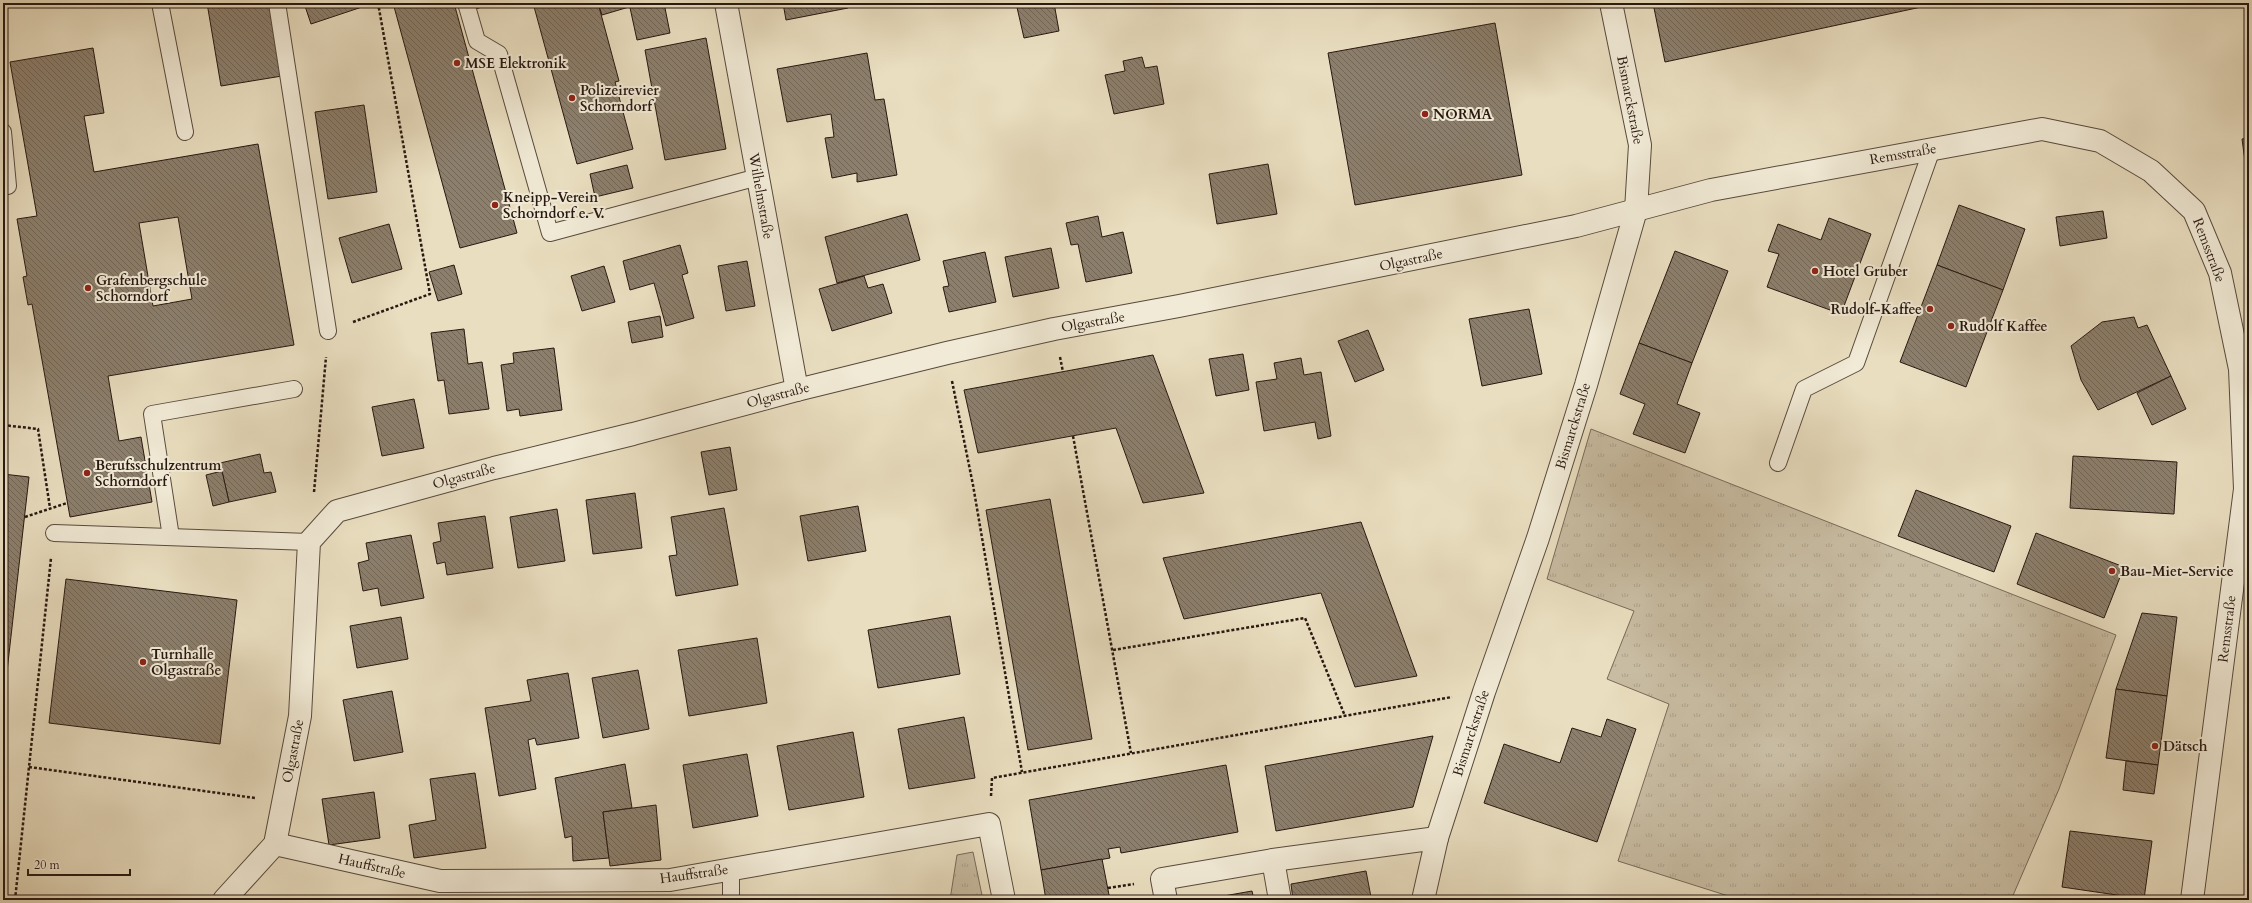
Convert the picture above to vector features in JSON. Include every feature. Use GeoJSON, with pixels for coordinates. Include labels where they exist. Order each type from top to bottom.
{"type":"FeatureCollection","features":[{"type":"Feature","properties":{"kind":"street","name":"Wilhelmstraße"},"geometry":{"type":"LineString","coordinates":[[726,3],[797,390]]}},
{"type":"Feature","properties":{"kind":"street","name":"Bismarckstraße"},"geometry":{"type":"LineString","coordinates":[[1423,900],[1437,838],[1484,692],[1542,524],[1586,385],[1636,210],[1640,145],[1611,3]]}},
{"type":"Feature","properties":{"kind":"street","name":"Remsstraße"},"geometry":{"type":"LineString","coordinates":[[1636,210],[1711,190],[1932,148],[2042,130],[2100,141],[2151,171],[2194,211],[2220,272],[2240,369],[2245,489],[2192,900]]}},
{"type":"Feature","properties":{"kind":"street","name":"Olgastraße"},"geometry":{"type":"LineString","coordinates":[[275,844],[300,716],[309,542],[337,511],[494,468],[633,434],[797,390],[947,353],[1576,226],[1636,210]]}},
{"type":"Feature","properties":{"kind":"street"},"geometry":{"type":"LineString","coordinates":[[989,824],[1004,900]]}},
{"type":"Feature","properties":{"kind":"street","name":"Hauffstraße"},"geometry":{"type":"LineString","coordinates":[[275,844],[440,881],[670,880],[989,824]]}},
{"type":"Feature","properties":{"kind":"street"},"geometry":{"type":"LineString","coordinates":[[1166,900],[1162,879],[1272,860],[1437,838]]}},
{"type":"Feature","properties":{"kind":"street"},"geometry":{"type":"LineString","coordinates":[[224,900],[275,844]]}},
{"type":"Feature","properties":{"kind":"street"},"geometry":{"type":"LineString","coordinates":[[1272,860],[1280,900]]}},
{"type":"Feature","properties":{"kind":"lane"},"geometry":{"type":"LineString","coordinates":[[160,3],[185,132]]}},
{"type":"Feature","properties":{"kind":"lane"},"geometry":{"type":"LineString","coordinates":[[277,3],[328,331]]}},
{"type":"Feature","properties":{"kind":"lane"},"geometry":{"type":"LineString","coordinates":[[466,3],[477,41],[499,54],[550,233],[758,177]]}},
{"type":"Feature","properties":{"kind":"lane"},"geometry":{"type":"LineString","coordinates":[[3,132],[8,186]]}},
{"type":"Feature","properties":{"kind":"lane"},"geometry":{"type":"LineString","coordinates":[[1778,463],[1804,389],[1856,363],[1932,148]]}},
{"type":"Feature","properties":{"kind":"lane"},"geometry":{"type":"LineString","coordinates":[[171,537],[152,414],[294,389]]}},
{"type":"Feature","properties":{"kind":"lane"},"geometry":{"type":"LineString","coordinates":[[54,533],[309,542]]}},
{"type":"Feature","properties":{"kind":"lane"},"geometry":{"type":"LineString","coordinates":[[731,869],[731,900]]}},
{"type":"Feature","properties":{"kind":"path"},"geometry":{"type":"LineString","coordinates":[[313,495],[328,331],[430,294],[378,3]]}},
{"type":"Feature","properties":{"kind":"path"},"geometry":{"type":"LineString","coordinates":[[947,353],[973,485],[1022,772]]}},
{"type":"Feature","properties":{"kind":"path"},"geometry":{"type":"LineString","coordinates":[[3,425],[38,429],[54,533],[15,900]]}},
{"type":"Feature","properties":{"kind":"path"},"geometry":{"type":"LineString","coordinates":[[1073,436],[1132,753]]}},
{"type":"Feature","properties":{"kind":"path"},"geometry":{"type":"LineString","coordinates":[[26,517],[67,503]]}},
{"type":"Feature","properties":{"kind":"path"},"geometry":{"type":"LineString","coordinates":[[1113,650],[1305,618],[1345,716]]}},
{"type":"Feature","properties":{"kind":"path"},"geometry":{"type":"LineString","coordinates":[[989,824],[992,778],[1484,692]]}},
{"type":"Feature","properties":{"kind":"path"},"geometry":{"type":"LineString","coordinates":[[29,766],[283,802]]}},
{"type":"Feature","properties":{"kind":"path"},"geometry":{"type":"LineString","coordinates":[[1040,900],[1046,899]]}},
{"type":"Feature","properties":{"kind":"green space"},"geometry":{"type":"Polygon","coordinates":[[[1591,429],[2116,635],[2059,789],[2011,900],[1741,900],[1618,861],[1669,704],[1607,679],[1634,611],[1547,579],[1591,429]]]}},
{"type":"Feature","properties":{"kind":"green space"},"geometry":{"type":"Polygon","coordinates":[[[973,852],[983,900],[950,900],[957,855],[973,852]]]}},
{"type":"Feature","properties":{"kind":"building"},"geometry":{"type":"Polygon","coordinates":[[[207,3],[270,3],[282,76],[221,86],[207,3]]]}},
{"type":"Feature","properties":{"kind":"building"},"geometry":{"type":"Polygon","coordinates":[[[304,3],[360,3],[362,7],[311,24],[304,3]]]}},
{"type":"Feature","properties":{"kind":"building"},"geometry":{"type":"Polygon","coordinates":[[[393,3],[454,3],[517,233],[460,248],[393,3]]]}},
{"type":"Feature","properties":{"kind":"building"},"geometry":{"type":"Polygon","coordinates":[[[473,3],[497,3],[475,9],[473,3]]]}},
{"type":"Feature","properties":{"kind":"building"},"geometry":{"type":"Polygon","coordinates":[[[533,3],[598,3],[619,81],[615,82],[633,149],[577,164],[533,3]]]}},
{"type":"Feature","properties":{"kind":"building"},"geometry":{"type":"Polygon","coordinates":[[[598,3],[629,3],[629,7],[602,15],[598,3]]]}},
{"type":"Feature","properties":{"kind":"building"},"geometry":{"type":"Polygon","coordinates":[[[629,3],[664,3],[670,33],[637,40],[629,3]]]}},
{"type":"Feature","properties":{"kind":"building"},"geometry":{"type":"Polygon","coordinates":[[[783,3],[847,3],[848,8],[786,20],[783,3]]]}},
{"type":"Feature","properties":{"kind":"building"},"geometry":{"type":"Polygon","coordinates":[[[1016,3],[1054,3],[1059,31],[1024,38],[1016,3]]]}},
{"type":"Feature","properties":{"kind":"building"},"geometry":{"type":"Polygon","coordinates":[[[1653,3],[1940,3],[1665,62],[1653,3]]]}},
{"type":"Feature","properties":{"kind":"building","name":"NORMA"},"geometry":{"type":"Polygon","coordinates":[[[1495,23],[1522,175],[1355,205],[1328,53],[1495,23]]]}},
{"type":"Feature","properties":{"kind":"building"},"geometry":{"type":"Polygon","coordinates":[[[706,38],[726,149],[665,160],[645,50],[706,38]]]}},
{"type":"Feature","properties":{"kind":"building","name":"Grafenbergschule Schorndorf"},"geometry":{"type":"Polygon","coordinates":[[[93,48],[104,113],[84,116],[94,172],[258,144],[294,345],[108,376],[119,441],[141,437],[152,502],[70,517],[32,304],[28,305],[23,277],[27,276],[17,219],[37,216],[10,62],[93,48]],[[178,217],[139,223],[153,306],[192,299],[178,217]]]}},
{"type":"Feature","properties":{"kind":"building"},"geometry":{"type":"Polygon","coordinates":[[[867,53],[875,100],[884,99],[897,175],[857,182],[857,173],[832,178],[825,138],[834,137],[831,114],[787,122],[777,69],[867,53]]]}},
{"type":"Feature","properties":{"kind":"building"},"geometry":{"type":"Polygon","coordinates":[[[1142,57],[1145,68],[1157,66],[1164,104],[1114,114],[1105,75],[1125,71],[1123,61],[1142,57]]]}},
{"type":"Feature","properties":{"kind":"building"},"geometry":{"type":"Polygon","coordinates":[[[364,105],[377,192],[328,199],[315,112],[364,105]]]}},
{"type":"Feature","properties":{"kind":"building"},"geometry":{"type":"Polygon","coordinates":[[[2249,138],[2249,191],[2242,139],[2249,138]]]}},
{"type":"Feature","properties":{"kind":"building"},"geometry":{"type":"Polygon","coordinates":[[[1268,164],[1277,214],[1217,224],[1209,174],[1268,164]]]}},
{"type":"Feature","properties":{"kind":"building"},"geometry":{"type":"Polygon","coordinates":[[[627,165],[633,188],[595,197],[590,174],[627,165]]]}},
{"type":"Feature","properties":{"kind":"building"},"geometry":{"type":"Polygon","coordinates":[[[1959,205],[2025,229],[2003,290],[1937,265],[1959,205]]]}},
{"type":"Feature","properties":{"kind":"building"},"geometry":{"type":"Polygon","coordinates":[[[2103,211],[2107,238],[2060,246],[2056,217],[2103,211]]]}},
{"type":"Feature","properties":{"kind":"building"},"geometry":{"type":"Polygon","coordinates":[[[907,214],[920,260],[837,283],[825,237],[907,214]]]}},
{"type":"Feature","properties":{"kind":"building"},"geometry":{"type":"Polygon","coordinates":[[[1098,216],[1102,237],[1123,232],[1132,273],[1086,282],[1078,244],[1071,245],[1066,223],[1098,216]]]}},
{"type":"Feature","properties":{"kind":"building","name":"Hotel Gruber"},"geometry":{"type":"Polygon","coordinates":[[[1829,218],[1871,234],[1841,314],[1767,287],[1779,254],[1768,251],[1778,224],[1821,240],[1829,218]]]}},
{"type":"Feature","properties":{"kind":"building"},"geometry":{"type":"Polygon","coordinates":[[[389,224],[402,269],[352,283],[339,238],[389,224]]]}},
{"type":"Feature","properties":{"kind":"building"},"geometry":{"type":"Polygon","coordinates":[[[680,245],[688,273],[682,275],[694,318],[666,326],[654,283],[630,290],[623,261],[680,245]]]}},
{"type":"Feature","properties":{"kind":"building"},"geometry":{"type":"Polygon","coordinates":[[[1051,248],[1059,288],[1013,297],[1005,257],[1051,248]]]}},
{"type":"Feature","properties":{"kind":"building"},"geometry":{"type":"Polygon","coordinates":[[[1675,251],[1728,271],[1692,363],[1639,343],[1675,251]]]}},
{"type":"Feature","properties":{"kind":"building"},"geometry":{"type":"Polygon","coordinates":[[[985,252],[996,302],[949,312],[943,287],[949,286],[943,261],[985,252]]]}},
{"type":"Feature","properties":{"kind":"building"},"geometry":{"type":"Polygon","coordinates":[[[747,261],[755,306],[726,311],[718,266],[747,261]]]}},
{"type":"Feature","properties":{"kind":"building"},"geometry":{"type":"Polygon","coordinates":[[[454,265],[462,294],[438,301],[429,272],[454,265]]]}},
{"type":"Feature","properties":{"kind":"building","name":"Rudolf Kaffee"},"geometry":{"type":"Polygon","coordinates":[[[1937,265],[2003,290],[1966,387],[1900,362],[1937,265]]]}},
{"type":"Feature","properties":{"kind":"building"},"geometry":{"type":"Polygon","coordinates":[[[604,266],[615,302],[582,311],[571,276],[604,266]]]}},
{"type":"Feature","properties":{"kind":"building"},"geometry":{"type":"Polygon","coordinates":[[[864,276],[868,288],[883,284],[892,313],[832,331],[819,289],[864,276]]]}},
{"type":"Feature","properties":{"kind":"building"},"geometry":{"type":"Polygon","coordinates":[[[1529,309],[1542,374],[1482,386],[1469,319],[1529,309]]]}},
{"type":"Feature","properties":{"kind":"building"},"geometry":{"type":"Polygon","coordinates":[[[660,316],[663,337],[632,343],[628,322],[660,316]]]}},
{"type":"Feature","properties":{"kind":"building"},"geometry":{"type":"Polygon","coordinates":[[[2134,317],[2138,328],[2147,325],[2171,376],[2098,410],[2081,380],[2071,346],[2102,322],[2134,317]]]}},
{"type":"Feature","properties":{"kind":"building"},"geometry":{"type":"Polygon","coordinates":[[[464,329],[468,364],[482,362],[489,409],[449,414],[444,380],[438,381],[431,333],[464,329]]]}},
{"type":"Feature","properties":{"kind":"building"},"geometry":{"type":"Polygon","coordinates":[[[1368,330],[1384,370],[1355,382],[1338,341],[1368,330]]]}},
{"type":"Feature","properties":{"kind":"building"},"geometry":{"type":"Polygon","coordinates":[[[1639,343],[1692,363],[1677,404],[1700,413],[1685,453],[1633,434],[1645,404],[1620,394],[1639,343]]]}},
{"type":"Feature","properties":{"kind":"building"},"geometry":{"type":"Polygon","coordinates":[[[554,348],[562,410],[520,416],[519,409],[507,411],[501,365],[514,363],[513,353],[554,348]]]}},
{"type":"Feature","properties":{"kind":"building"},"geometry":{"type":"Polygon","coordinates":[[[1243,354],[1249,390],[1216,396],[1209,359],[1243,354]]]}},
{"type":"Feature","properties":{"kind":"building"},"geometry":{"type":"Polygon","coordinates":[[[1153,355],[1204,493],[1143,503],[1116,428],[978,453],[964,390],[1153,355]]]}},
{"type":"Feature","properties":{"kind":"building"},"geometry":{"type":"Polygon","coordinates":[[[1301,358],[1304,375],[1321,372],[1331,436],[1318,439],[1315,422],[1264,431],[1256,382],[1277,379],[1274,363],[1301,358]]]}},
{"type":"Feature","properties":{"kind":"building"},"geometry":{"type":"Polygon","coordinates":[[[2171,376],[2186,409],[2152,425],[2137,393],[2171,376]]]}},
{"type":"Feature","properties":{"kind":"building"},"geometry":{"type":"Polygon","coordinates":[[[414,399],[424,448],[382,456],[372,407],[414,399]]]}},
{"type":"Feature","properties":{"kind":"building"},"geometry":{"type":"Polygon","coordinates":[[[730,447],[737,490],[709,495],[701,452],[730,447]]]}},
{"type":"Feature","properties":{"kind":"building"},"geometry":{"type":"Polygon","coordinates":[[[260,454],[264,473],[271,472],[276,492],[229,502],[220,463],[260,454]]]}},
{"type":"Feature","properties":{"kind":"building"},"geometry":{"type":"Polygon","coordinates":[[[2073,456],[2177,462],[2174,514],[2070,508],[2073,456]]]}},
{"type":"Feature","properties":{"kind":"building"},"geometry":{"type":"Polygon","coordinates":[[[222,471],[229,502],[213,506],[206,475],[222,471]]]}},
{"type":"Feature","properties":{"kind":"building"},"geometry":{"type":"Polygon","coordinates":[[[3,474],[29,477],[3,707],[3,474]]]}},
{"type":"Feature","properties":{"kind":"building"},"geometry":{"type":"Polygon","coordinates":[[[1916,490],[2011,526],[1994,572],[1898,536],[1916,490]]]}},
{"type":"Feature","properties":{"kind":"building"},"geometry":{"type":"Polygon","coordinates":[[[635,493],[642,548],[593,554],[586,500],[635,493]]]}},
{"type":"Feature","properties":{"kind":"building"},"geometry":{"type":"Polygon","coordinates":[[[1050,499],[1092,739],[1028,750],[986,510],[1050,499]]]}},
{"type":"Feature","properties":{"kind":"building"},"geometry":{"type":"Polygon","coordinates":[[[858,506],[866,551],[808,561],[800,516],[858,506]]]}},
{"type":"Feature","properties":{"kind":"building"},"geometry":{"type":"Polygon","coordinates":[[[724,508],[738,585],[676,596],[669,556],[677,555],[671,517],[724,508]]]}},
{"type":"Feature","properties":{"kind":"building"},"geometry":{"type":"Polygon","coordinates":[[[557,509],[565,561],[518,568],[510,517],[557,509]]]}},
{"type":"Feature","properties":{"kind":"building"},"geometry":{"type":"Polygon","coordinates":[[[485,516],[493,568],[447,575],[445,562],[437,564],[433,543],[441,541],[438,523],[485,516]]]}},
{"type":"Feature","properties":{"kind":"building"},"geometry":{"type":"Polygon","coordinates":[[[1361,522],[1417,676],[1355,687],[1321,593],[1184,619],[1163,558],[1361,522]]]}},
{"type":"Feature","properties":{"kind":"building"},"geometry":{"type":"Polygon","coordinates":[[[2036,533],[2124,567],[2104,618],[2017,584],[2036,533]]]}},
{"type":"Feature","properties":{"kind":"building"},"geometry":{"type":"Polygon","coordinates":[[[411,535],[424,598],[381,606],[378,588],[363,591],[358,563],[369,560],[366,543],[411,535]]]}},
{"type":"Feature","properties":{"kind":"building","name":"Turnhalle Olgastraße"},"geometry":{"type":"Polygon","coordinates":[[[66,579],[237,600],[220,744],[49,723],[66,579]]]}},
{"type":"Feature","properties":{"kind":"building"},"geometry":{"type":"Polygon","coordinates":[[[2142,613],[2177,617],[2167,696],[2116,689],[2142,613]]]}},
{"type":"Feature","properties":{"kind":"building"},"geometry":{"type":"Polygon","coordinates":[[[950,616],[960,674],[878,688],[868,630],[950,616]]]}},
{"type":"Feature","properties":{"kind":"building"},"geometry":{"type":"Polygon","coordinates":[[[401,617],[408,659],[357,668],[350,626],[401,617]]]}},
{"type":"Feature","properties":{"kind":"building"},"geometry":{"type":"Polygon","coordinates":[[[757,638],[767,703],[689,716],[678,650],[757,638]]]}},
{"type":"Feature","properties":{"kind":"building"},"geometry":{"type":"Polygon","coordinates":[[[638,670],[649,729],[603,738],[592,678],[638,670]]]}},
{"type":"Feature","properties":{"kind":"building"},"geometry":{"type":"Polygon","coordinates":[[[568,673],[579,738],[537,745],[535,738],[528,740],[536,789],[499,796],[485,708],[531,701],[527,680],[568,673]]]}},
{"type":"Feature","properties":{"kind":"building"},"geometry":{"type":"Polygon","coordinates":[[[2116,689],[2167,696],[2158,765],[2106,758],[2116,689]]]}},
{"type":"Feature","properties":{"kind":"building"},"geometry":{"type":"Polygon","coordinates":[[[392,691],[403,752],[354,761],[343,700],[392,691]]]}},
{"type":"Feature","properties":{"kind":"building"},"geometry":{"type":"Polygon","coordinates":[[[964,717],[975,778],[909,789],[898,729],[964,717]]]}},
{"type":"Feature","properties":{"kind":"building"},"geometry":{"type":"Polygon","coordinates":[[[1607,719],[1636,729],[1597,842],[1484,803],[1504,744],[1560,763],[1572,728],[1601,737],[1607,719]]]}},
{"type":"Feature","properties":{"kind":"building"},"geometry":{"type":"Polygon","coordinates":[[[853,732],[864,797],[789,810],[777,746],[853,732]]]}},
{"type":"Feature","properties":{"kind":"building"},"geometry":{"type":"Polygon","coordinates":[[[1433,736],[1413,807],[1276,831],[1265,766],[1433,736]]]}},
{"type":"Feature","properties":{"kind":"building"},"geometry":{"type":"Polygon","coordinates":[[[747,754],[758,816],[693,828],[683,765],[747,754]]]}},
{"type":"Feature","properties":{"kind":"building"},"geometry":{"type":"Polygon","coordinates":[[[2126,761],[2158,765],[2154,794],[2123,790],[2126,761]]]}},
{"type":"Feature","properties":{"kind":"building"},"geometry":{"type":"Polygon","coordinates":[[[625,764],[632,808],[603,812],[609,858],[573,861],[572,836],[565,838],[555,778],[625,764]]]}},
{"type":"Feature","properties":{"kind":"building"},"geometry":{"type":"Polygon","coordinates":[[[1226,765],[1238,832],[1121,853],[1120,847],[1108,849],[1110,858],[1041,870],[1029,800],[1226,765]]]}},
{"type":"Feature","properties":{"kind":"building"},"geometry":{"type":"Polygon","coordinates":[[[475,773],[486,848],[414,858],[409,825],[436,820],[430,779],[475,773]]]}},
{"type":"Feature","properties":{"kind":"building"},"geometry":{"type":"Polygon","coordinates":[[[374,792],[380,838],[329,845],[322,799],[374,792]]]}},
{"type":"Feature","properties":{"kind":"building"},"geometry":{"type":"Polygon","coordinates":[[[656,805],[661,860],[610,866],[603,812],[656,805]]]}},
{"type":"Feature","properties":{"kind":"building"},"geometry":{"type":"Polygon","coordinates":[[[2070,831],[2152,841],[2144,899],[2062,887],[2070,831]]]}},
{"type":"Feature","properties":{"kind":"building"},"geometry":{"type":"Polygon","coordinates":[[[1102,859],[1110,900],[1046,900],[1041,870],[1102,859]]]}},
{"type":"Feature","properties":{"kind":"building"},"geometry":{"type":"Polygon","coordinates":[[[1366,871],[1371,897],[1357,900],[1293,900],[1291,884],[1366,871]]]}},
{"type":"Feature","properties":{"kind":"building"},"geometry":{"type":"Polygon","coordinates":[[[1252,891],[1254,900],[1201,900],[1252,891]]]}},
{"type":"Feature","properties":{"kind":"place","name":"MSE Elektronik"},"geometry":{"type":"Point","coordinates":[457,63]}},
{"type":"Feature","properties":{"kind":"place","name":"Polizeirevier Schorndorf"},"geometry":{"type":"Point","coordinates":[572,98]}},
{"type":"Feature","properties":{"kind":"place","name":"NORMA"},"geometry":{"type":"Point","coordinates":[1425,114]}},
{"type":"Feature","properties":{"kind":"place","name":"Kneipp-Verein Schorndorf e. V."},"geometry":{"type":"Point","coordinates":[495,205]}},
{"type":"Feature","properties":{"kind":"place","name":"Hotel Gruber"},"geometry":{"type":"Point","coordinates":[1815,271]}},
{"type":"Feature","properties":{"kind":"place","name":"Grafenbergschule Schorndorf"},"geometry":{"type":"Point","coordinates":[88,288]}},
{"type":"Feature","properties":{"kind":"place","name":"Rudolf-Kaffee"},"geometry":{"type":"Point","coordinates":[1930,309]}},
{"type":"Feature","properties":{"kind":"place","name":"Rudolf Kaffee"},"geometry":{"type":"Point","coordinates":[1951,326]}},
{"type":"Feature","properties":{"kind":"place","name":"Berufsschulzentrum Schorndorf"},"geometry":{"type":"Point","coordinates":[87,473]}},
{"type":"Feature","properties":{"kind":"place","name":"Bau-Miet-Service"},"geometry":{"type":"Point","coordinates":[2112,571]}},
{"type":"Feature","properties":{"kind":"place","name":"Turnhalle Olgastraße"},"geometry":{"type":"Point","coordinates":[143,662]}},
{"type":"Feature","properties":{"kind":"place","name":"Dätsch"},"geometry":{"type":"Point","coordinates":[2155,746]}}]}
